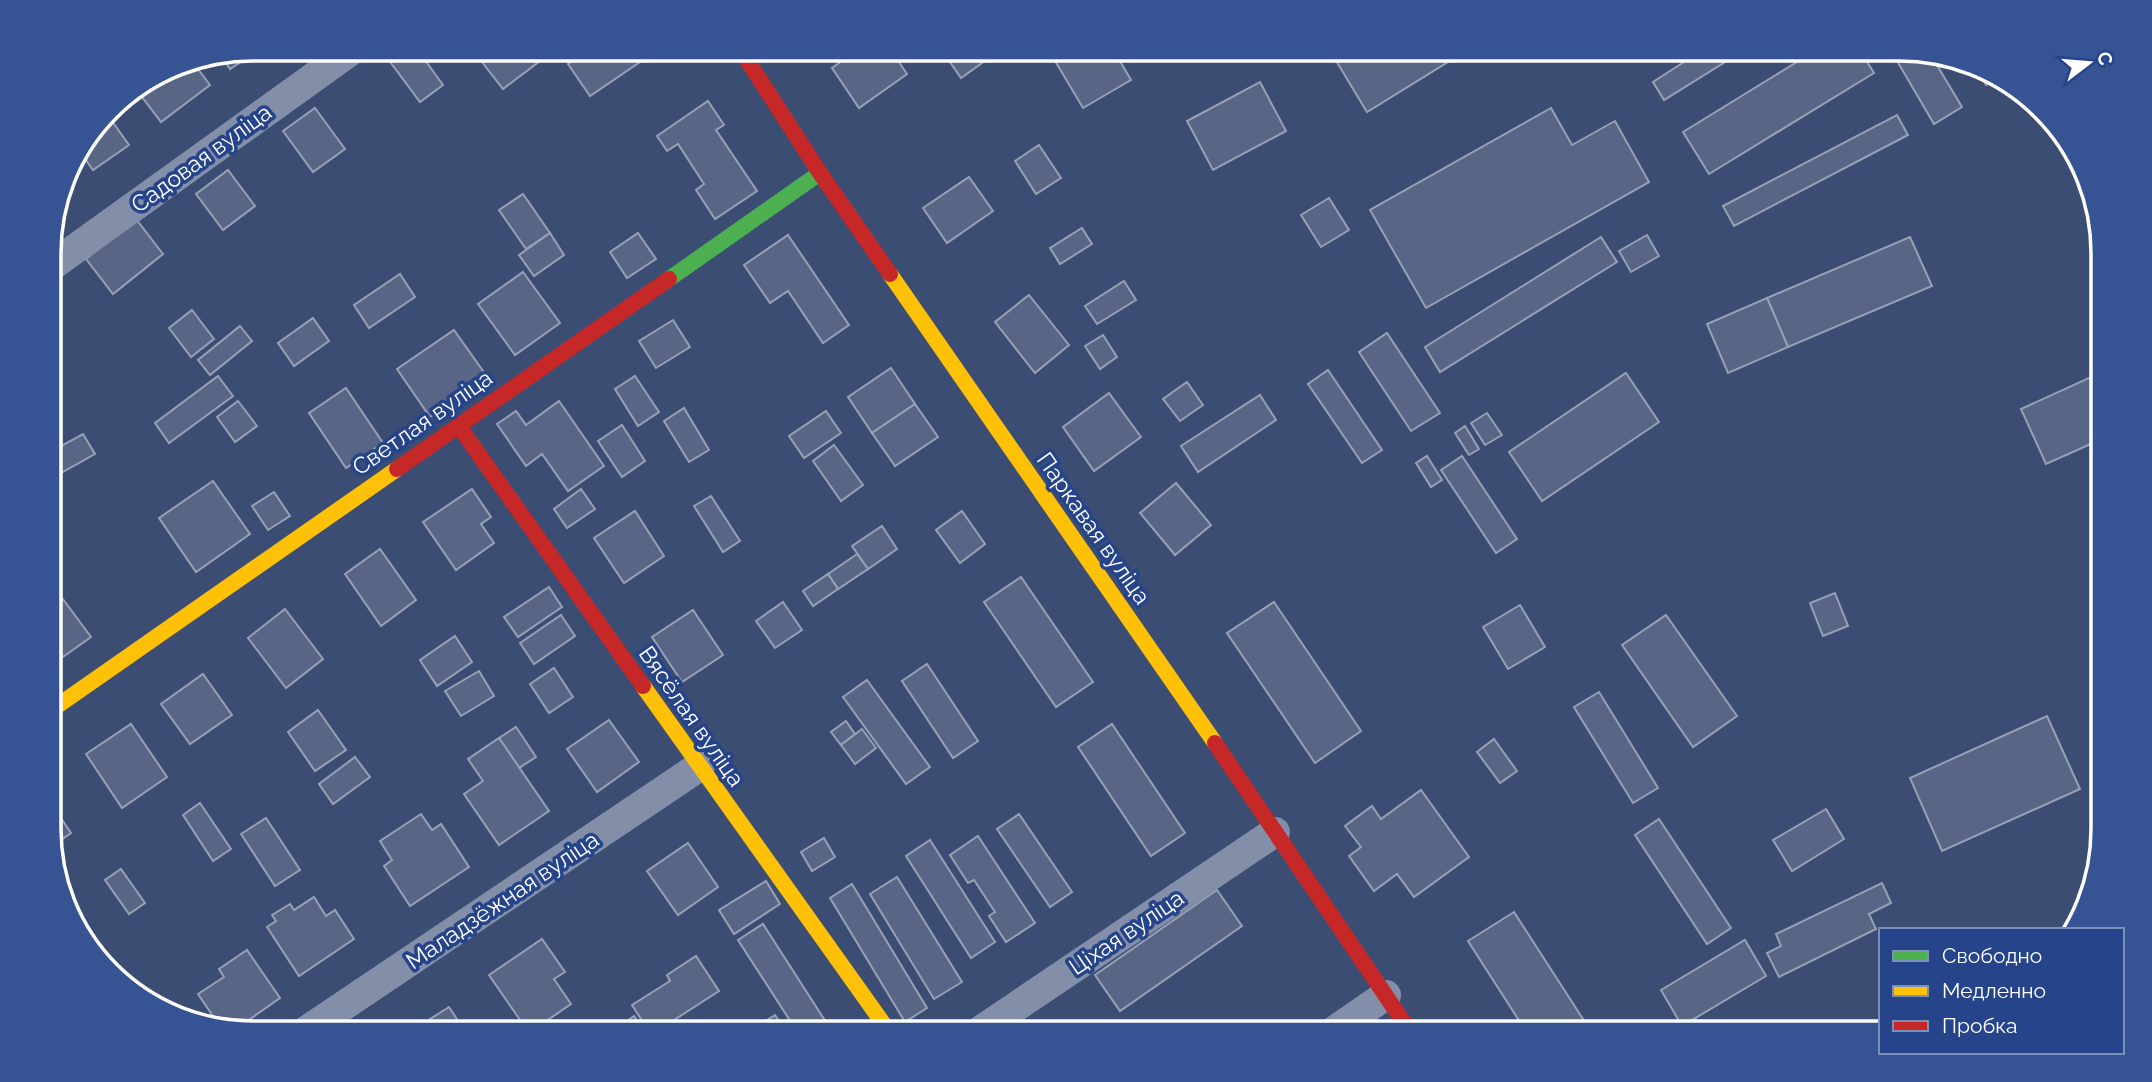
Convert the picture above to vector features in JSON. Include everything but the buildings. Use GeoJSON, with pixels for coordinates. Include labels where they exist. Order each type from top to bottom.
{"type":"FeatureCollection","features":[{"type":"Feature","properties":{"kind":"street","name":"Садовая вуліца"},"geometry":{"type":"LineString","coordinates":[[62,258],[336,61]]}},
{"type":"Feature","properties":{"kind":"street","name":"Паркавая вуліца"},"geometry":{"type":"LineString","coordinates":[[748,61],[820,173],[1403,1020]]}},
{"type":"Feature","properties":{"kind":"street","name":"Светлая вуліца"},"geometry":{"type":"LineString","coordinates":[[61,704],[820,173]]}},
{"type":"Feature","properties":{"kind":"street","name":"Вясёлая вуліца"},"geometry":{"type":"LineString","coordinates":[[458,425],[881,1021]]}},
{"type":"Feature","properties":{"kind":"street","name":"Маладзёжная вуліца"},"geometry":{"type":"LineString","coordinates":[[321,1021],[700,766]]}},
{"type":"Feature","properties":{"kind":"street","name":"Ціхая вуліца"},"geometry":{"type":"LineString","coordinates":[[995,1021],[1275,832]]}},
{"type":"Feature","properties":{"kind":"street"},"geometry":{"type":"LineString","coordinates":[[1349,1020],[1386,995]]}},
{"type":"Feature","properties":{"kind":"traffic: fast"},"geometry":{"type":"LineString","coordinates":[[669,279],[820,173]]}},
{"type":"Feature","properties":{"kind":"traffic: slow"},"geometry":{"type":"LineString","coordinates":[[890,274],[1215,743]]}},
{"type":"Feature","properties":{"kind":"traffic: slow"},"geometry":{"type":"LineString","coordinates":[[61,703],[397,469]]}},
{"type":"Feature","properties":{"kind":"traffic: slow"},"geometry":{"type":"LineString","coordinates":[[643,686],[881,1021]]}},
{"type":"Feature","properties":{"kind":"traffic: jam"},"geometry":{"type":"LineString","coordinates":[[748,61],[820,173],[890,274]]}},
{"type":"Feature","properties":{"kind":"traffic: jam"},"geometry":{"type":"LineString","coordinates":[[397,469],[669,279]]}},
{"type":"Feature","properties":{"kind":"traffic: jam"},"geometry":{"type":"LineString","coordinates":[[458,425],[643,686]]}},
{"type":"Feature","properties":{"kind":"traffic: jam"},"geometry":{"type":"LineString","coordinates":[[1215,743],[1402,1020]]}}]}
